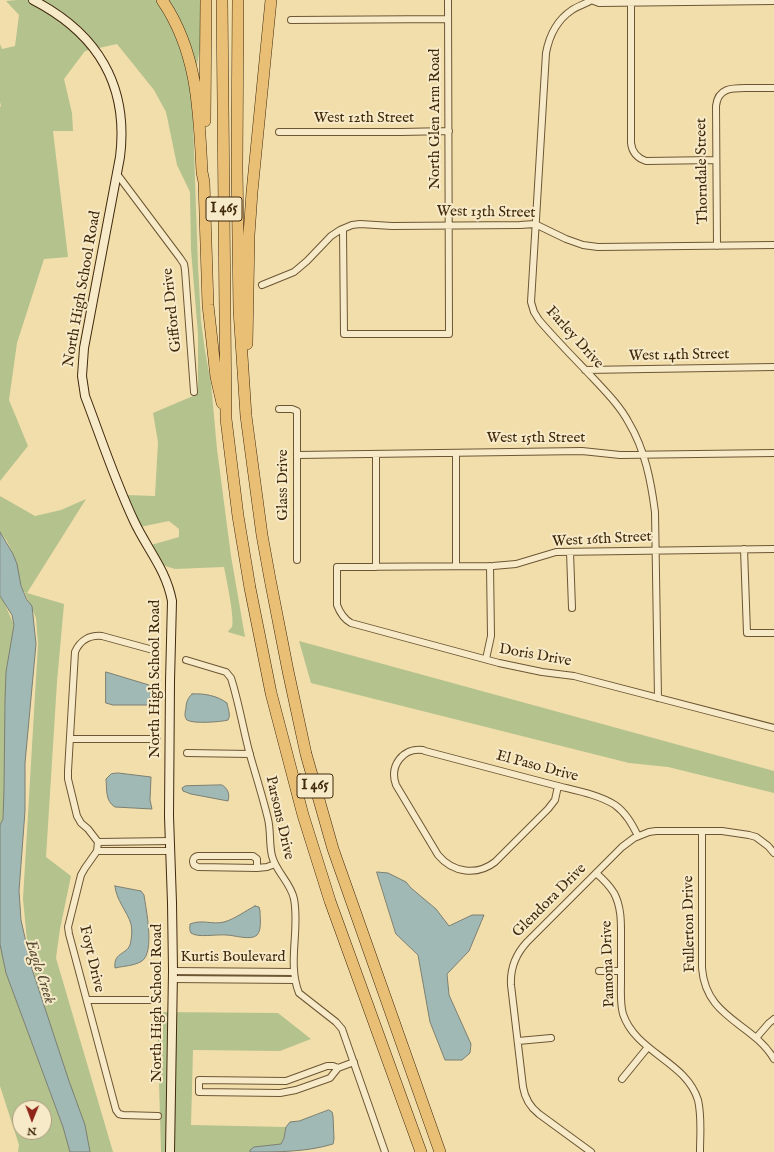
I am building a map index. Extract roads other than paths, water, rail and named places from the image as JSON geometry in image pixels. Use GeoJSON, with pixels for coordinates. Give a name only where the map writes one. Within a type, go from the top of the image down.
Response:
{"type":"FeatureCollection","features":[{"type":"Feature","properties":{"kind":"highway"},"geometry":{"type":"LineString","coordinates":[[162,0],[180,30],[186,44],[191,65],[198,111],[204,182]]}},
{"type":"Feature","properties":{"kind":"highway"},"geometry":{"type":"LineString","coordinates":[[206,0],[204,182],[208,305],[216,377],[226,419]]}},
{"type":"Feature","properties":{"kind":"highway","name":"I 465"},"geometry":{"type":"LineString","coordinates":[[222,0],[226,419],[238,516],[250,588],[267,674],[303,815],[330,901],[421,1152]]}},
{"type":"Feature","properties":{"kind":"highway","name":"I 465"},"geometry":{"type":"LineString","coordinates":[[238,0],[237,274],[242,374],[246,416],[267,564],[306,754],[333,849],[440,1152]]}},
{"type":"Feature","properties":{"kind":"highway"},"geometry":{"type":"LineString","coordinates":[[242,374],[247,340],[248,256],[252,192],[270,0]]}},
{"type":"Feature","properties":{"kind":"street","name":"North High School Road"},"geometry":{"type":"LineString","coordinates":[[33,0],[67,21],[94,48],[108,71],[116,93],[121,116],[122,146],[84,348],[82,376],[85,396],[129,511],[138,531],[162,570],[171,596],[170,851],[172,975],[170,1152]]}},
{"type":"Feature","properties":{"kind":"street","name":"North Glen Arm Road"},"geometry":{"type":"LineString","coordinates":[[343,229],[344,334],[449,334],[448,0]]}},
{"type":"Feature","properties":{"kind":"street"},"geometry":{"type":"LineString","coordinates":[[591,0],[599,3],[774,1]]}},
{"type":"Feature","properties":{"kind":"street","name":"Farley Drive"},"geometry":{"type":"LineString","coordinates":[[591,0],[572,10],[561,20],[555,28],[547,48],[545,58],[531,296],[534,312],[539,320],[609,395],[627,419],[644,454],[654,505],[658,698]]}},
{"type":"Feature","properties":{"kind":"street"},"geometry":{"type":"LineString","coordinates":[[631,3],[631,145],[633,152],[645,160],[716,160]]}},
{"type":"Feature","properties":{"kind":"street"},"geometry":{"type":"LineString","coordinates":[[291,20],[448,19]]}},
{"type":"Feature","properties":{"kind":"street","name":"Thorndale Street"},"geometry":{"type":"LineString","coordinates":[[717,246],[716,106],[718,97],[730,88],[774,88]]}},
{"type":"Feature","properties":{"kind":"street","name":"West 12th Street"},"geometry":{"type":"LineString","coordinates":[[279,132],[449,131]]}},
{"type":"Feature","properties":{"kind":"street","name":"Gifford Drive"},"geometry":{"type":"LineString","coordinates":[[117,174],[184,264],[194,392]]}},
{"type":"Feature","properties":{"kind":"street","name":"West 13th Street"},"geometry":{"type":"LineString","coordinates":[[262,284],[294,272],[307,261],[328,238],[352,225],[360,224],[392,226],[535,224],[566,239],[583,245],[606,248],[774,245]]}},
{"type":"Feature","properties":{"kind":"street","name":"West 14th Street"},"geometry":{"type":"LineString","coordinates":[[585,370],[774,367]]}},
{"type":"Feature","properties":{"kind":"street","name":"Glass Drive"},"geometry":{"type":"LineString","coordinates":[[279,409],[297,410],[297,560]]}},
{"type":"Feature","properties":{"kind":"street","name":"West 15th Street"},"geometry":{"type":"LineString","coordinates":[[297,455],[582,451],[620,455],[774,453]]}},
{"type":"Feature","properties":{"kind":"street"},"geometry":{"type":"LineString","coordinates":[[456,453],[456,566]]}},
{"type":"Feature","properties":{"kind":"street"},"geometry":{"type":"LineString","coordinates":[[376,454],[376,567]]}},
{"type":"Feature","properties":{"kind":"street"},"geometry":{"type":"LineString","coordinates":[[744,549],[747,633],[774,633]]}},
{"type":"Feature","properties":{"kind":"street","name":"West 16th Street"},"geometry":{"type":"LineString","coordinates":[[337,568],[490,566],[516,564],[556,552],[774,549]]}},
{"type":"Feature","properties":{"kind":"street"},"geometry":{"type":"LineString","coordinates":[[570,552],[572,608]]}},
{"type":"Feature","properties":{"kind":"street"},"geometry":{"type":"LineString","coordinates":[[486,659],[490,636],[490,566]]}},
{"type":"Feature","properties":{"kind":"street","name":"Doris Drive"},"geometry":{"type":"LineString","coordinates":[[337,568],[338,605],[342,614],[349,621],[356,624],[499,663],[574,676],[774,728]]}},
{"type":"Feature","properties":{"kind":"street"},"geometry":{"type":"LineString","coordinates":[[153,650],[99,636],[89,637],[76,649],[74,656],[68,775],[77,816],[81,823],[88,829],[98,842],[170,841]]}},
{"type":"Feature","properties":{"kind":"street","name":"Parsons Drive"},"geometry":{"type":"LineString","coordinates":[[186,660],[225,671],[230,676],[268,820],[271,852],[275,864],[291,890],[294,899],[294,972],[299,993],[340,1025],[385,1152]]}},
{"type":"Feature","properties":{"kind":"street"},"geometry":{"type":"LineString","coordinates":[[70,739],[156,739]]}},
{"type":"Feature","properties":{"kind":"street","name":"El Paso Drive"},"geometry":{"type":"LineString","coordinates":[[558,786],[554,800],[548,809],[495,862],[487,867],[477,870],[462,870],[446,863],[438,855],[396,785],[394,775],[397,762],[403,755],[412,750],[423,750],[558,786],[606,800],[623,812],[638,836]]}},
{"type":"Feature","properties":{"kind":"street"},"geometry":{"type":"LineString","coordinates":[[187,753],[250,754]]}},
{"type":"Feature","properties":{"kind":"street","name":"Glendora Drive"},"geometry":{"type":"LineString","coordinates":[[591,1152],[539,1114],[529,1104],[523,1089],[510,983],[514,960],[523,945],[622,847],[638,836],[656,831],[722,831],[754,836],[765,842],[774,853]]}},
{"type":"Feature","properties":{"kind":"street","name":"Fullerton Drive"},"geometry":{"type":"LineString","coordinates":[[702,831],[702,968],[704,983],[709,995],[718,1007],[756,1038],[774,1059]]}},
{"type":"Feature","properties":{"kind":"street","name":"Foyt Drive"},"geometry":{"type":"LineString","coordinates":[[98,842],[97,851],[81,875],[68,927],[69,934],[118,1112],[123,1115],[158,1116]]}},
{"type":"Feature","properties":{"kind":"street"},"geometry":{"type":"LineString","coordinates":[[97,851],[170,851]]}},
{"type":"Feature","properties":{"kind":"street"},"geometry":{"type":"LineString","coordinates":[[257,868],[257,859],[253,856],[198,856],[195,857],[193,862],[194,865],[198,867],[257,868],[275,864]]}},
{"type":"Feature","properties":{"kind":"street","name":"Pamona Drive"},"geometry":{"type":"LineString","coordinates":[[596,872],[611,889],[619,905],[621,920],[621,998],[623,1014],[634,1035],[682,1075],[693,1088],[698,1100],[700,1112],[700,1152]]}},
{"type":"Feature","properties":{"kind":"street"},"geometry":{"type":"LineString","coordinates":[[215,971],[215,979]]}},
{"type":"Feature","properties":{"kind":"street","name":"Kurtis Boulevard"},"geometry":{"type":"LineString","coordinates":[[172,975],[215,971],[294,972]]}},
{"type":"Feature","properties":{"kind":"street"},"geometry":{"type":"LineString","coordinates":[[599,971],[621,971]]}},
{"type":"Feature","properties":{"kind":"street"},"geometry":{"type":"LineString","coordinates":[[256,972],[256,980]]}},
{"type":"Feature","properties":{"kind":"street"},"geometry":{"type":"LineString","coordinates":[[172,975],[215,979],[295,980]]}},
{"type":"Feature","properties":{"kind":"street"},"geometry":{"type":"LineString","coordinates":[[87,1000],[153,1000]]}},
{"type":"Feature","properties":{"kind":"street"},"geometry":{"type":"LineString","coordinates":[[756,1038],[774,1019]]}},
{"type":"Feature","properties":{"kind":"street"},"geometry":{"type":"LineString","coordinates":[[518,1042],[551,1038]]}},
{"type":"Feature","properties":{"kind":"street"},"geometry":{"type":"LineString","coordinates":[[622,1080],[648,1047]]}},
{"type":"Feature","properties":{"kind":"street"},"geometry":{"type":"LineString","coordinates":[[338,1068],[327,1066],[286,1081],[199,1080],[199,1092],[288,1092],[330,1078],[338,1068],[354,1062]]}},
{"type":"Feature","properties":{"kind":"street"},"geometry":{"type":"LineString","coordinates":[[286,1081],[288,1092]]}},
{"type":"Feature","properties":{"kind":"water","name":"Eagle Creek"},"geometry":{"type":"Polygon","coordinates":[[[0,532],[13,554],[17,564],[21,586],[27,600],[32,606],[36,644],[25,763],[25,811],[19,891],[21,920],[32,969],[85,1125],[90,1152],[70,1152],[63,1127],[6,973],[0,944],[0,825],[3,819],[6,672],[14,625],[12,615],[0,596],[0,532]]]}},
{"type":"Feature","properties":{"kind":"water"},"geometry":{"type":"Polygon","coordinates":[[[106,672],[149,685],[152,705],[113,705],[106,703],[106,672]]]}},
{"type":"Feature","properties":{"kind":"water"},"geometry":{"type":"Polygon","coordinates":[[[192,694],[201,694],[219,698],[227,703],[229,714],[228,720],[201,722],[187,720],[185,717],[186,704],[192,694]]]}},
{"type":"Feature","properties":{"kind":"water"},"geometry":{"type":"Polygon","coordinates":[[[118,773],[151,777],[150,800],[152,809],[115,807],[110,802],[107,794],[106,779],[111,774],[118,773]]]}},
{"type":"Feature","properties":{"kind":"water"},"geometry":{"type":"Polygon","coordinates":[[[222,785],[228,792],[228,801],[191,794],[183,791],[182,788],[185,786],[222,785]]]}},
{"type":"Feature","properties":{"kind":"water"},"geometry":{"type":"Polygon","coordinates":[[[377,872],[388,873],[406,882],[436,909],[449,926],[472,915],[484,915],[469,951],[447,974],[449,995],[471,1044],[470,1053],[462,1060],[445,1060],[430,1022],[418,955],[396,934],[377,872]]]}},
{"type":"Feature","properties":{"kind":"water"},"geometry":{"type":"Polygon","coordinates":[[[115,886],[141,891],[144,895],[148,920],[149,940],[146,956],[142,961],[132,965],[115,968],[117,958],[128,949],[130,945],[132,932],[131,924],[119,901],[115,886]]]}},
{"type":"Feature","properties":{"kind":"water"},"geometry":{"type":"Polygon","coordinates":[[[255,906],[259,907],[260,911],[260,930],[254,937],[247,938],[226,935],[203,936],[190,932],[190,924],[199,922],[215,923],[228,921],[255,906]]]}},
{"type":"Feature","properties":{"kind":"water"},"geometry":{"type":"Polygon","coordinates":[[[329,1110],[332,1112],[333,1116],[333,1144],[303,1150],[282,1152],[250,1152],[250,1150],[254,1147],[281,1144],[286,1127],[290,1122],[299,1121],[329,1110]]]}}]}
